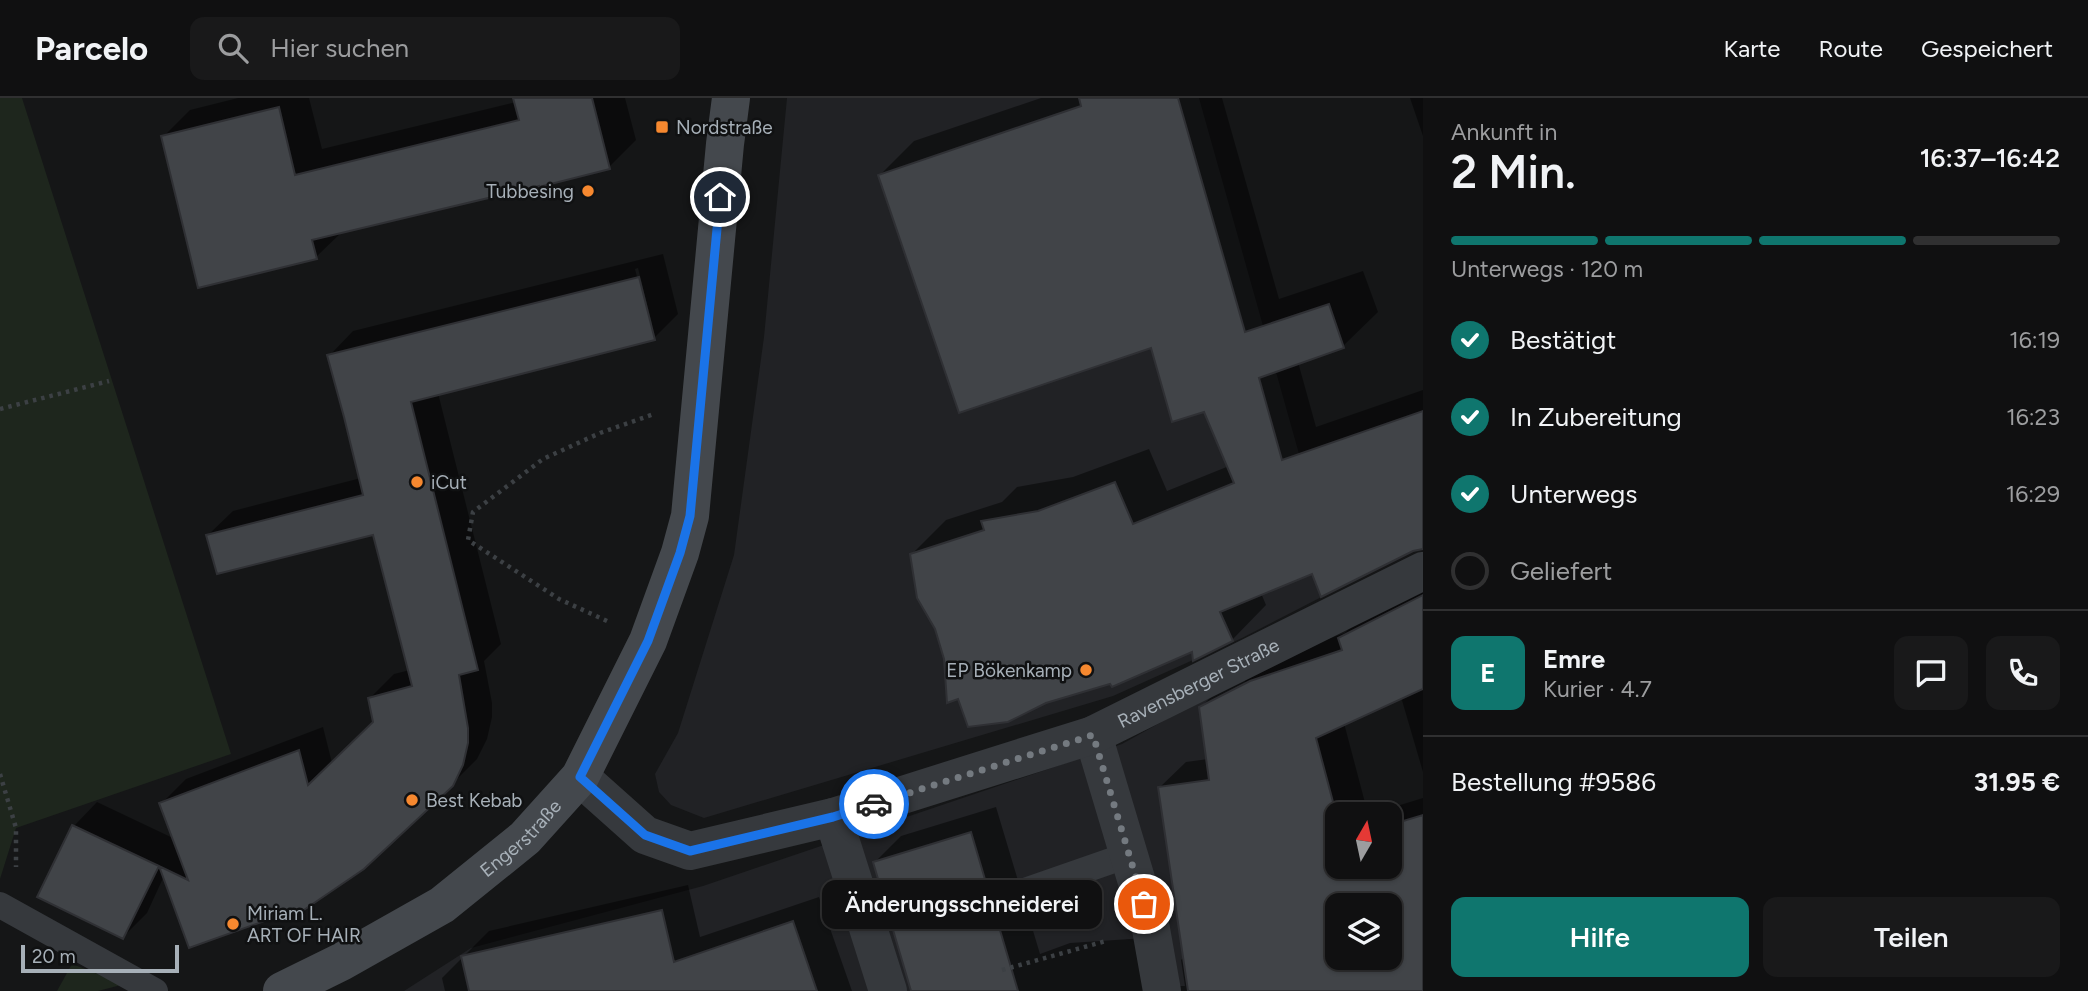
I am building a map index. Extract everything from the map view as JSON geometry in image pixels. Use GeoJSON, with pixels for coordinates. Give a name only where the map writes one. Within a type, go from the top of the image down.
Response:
{"type":"FeatureCollection","features":[{"type":"Feature","properties":{"kind":"main road","name":"Engerstraße"},"geometry":{"type":"LineString","coordinates":[[282,991],[341,962],[442,905],[525,838],[580,777],[648,641],[680,553],[690,516],[731,98]]}},
{"type":"Feature","properties":{"kind":"street","name":"Ravensberger Straße"},"geometry":{"type":"LineString","coordinates":[[580,777],[645,835],[690,851],[833,817],[1093,735],[1423,571]]}},
{"type":"Feature","properties":{"kind":"street"},"geometry":{"type":"LineString","coordinates":[[1093,735],[1151,929],[1162,991]]}},
{"type":"Feature","properties":{"kind":"street"},"geometry":{"type":"LineString","coordinates":[[833,817],[888,991]]}},
{"type":"Feature","properties":{"kind":"lane"},"geometry":{"type":"LineString","coordinates":[[1019,893],[1128,855]]}},
{"type":"Feature","properties":{"kind":"lane"},"geometry":{"type":"LineString","coordinates":[[8,909],[155,991]]}},
{"type":"Feature","properties":{"kind":"path"},"geometry":{"type":"LineString","coordinates":[[0,409],[109,382]]}},
{"type":"Feature","properties":{"kind":"path"},"geometry":{"type":"LineString","coordinates":[[597,617],[559,599],[468,540],[473,512],[543,459],[600,433],[656,413],[700,411]]}},
{"type":"Feature","properties":{"kind":"path"},"geometry":{"type":"LineString","coordinates":[[0,774],[16,828],[8,909]]}},
{"type":"Feature","properties":{"kind":"path"},"geometry":{"type":"LineString","coordinates":[[1002,970],[1151,929]]}},
{"type":"Feature","properties":{"kind":"shaded area"},"geometry":{"type":"Polygon","coordinates":[[[0,98],[22,98],[231,754],[16,828],[0,879],[0,98]]]}},
{"type":"Feature","properties":{"kind":"shaded area"},"geometry":{"type":"Polygon","coordinates":[[[787,98],[1199,98],[1337,589],[1242,638],[1113,696],[704,818],[671,805],[659,792],[655,774],[678,733],[734,555],[764,337],[787,98]]]}},
{"type":"Feature","properties":{"kind":"shaded area"},"geometry":{"type":"Polygon","coordinates":[[[1244,676],[1295,909],[1319,991],[404,991],[471,948],[703,886],[1122,744],[1244,676]]]}},
{"type":"Feature","properties":{"kind":"shaded area"},"geometry":{"type":"Polygon","coordinates":[[[72,964],[125,984],[98,991],[57,991],[72,964]]]}},
{"type":"Feature","properties":{"kind":"building"},"geometry":{"type":"Polygon","coordinates":[[[513,98],[592,98],[610,169],[312,240],[317,259],[198,288],[161,136],[279,107],[295,175],[519,120],[513,98]]]}},
{"type":"Feature","properties":{"kind":"building"},"geometry":{"type":"Polygon","coordinates":[[[1079,98],[1178,98],[1245,332],[1329,304],[1344,348],[1259,378],[1282,460],[1423,411],[1423,549],[1413,551],[1321,597],[1312,574],[1220,612],[1233,641],[1193,661],[1192,652],[1112,687],[1110,684],[1046,703],[1008,722],[968,727],[958,699],[947,703],[944,659],[935,629],[917,598],[910,554],[984,530],[981,521],[1038,511],[1115,482],[1133,524],[1234,483],[1204,412],[1172,422],[1151,348],[959,413],[878,175],[1081,106],[1079,98]]]}},
{"type":"Feature","properties":{"kind":"building"},"geometry":{"type":"Polygon","coordinates":[[[639,277],[655,340],[411,402],[478,670],[459,675],[468,743],[463,765],[453,786],[364,869],[298,914],[295,910],[189,948],[159,866],[188,880],[159,803],[299,750],[308,785],[373,722],[368,698],[412,686],[373,535],[217,574],[206,535],[363,495],[327,355],[639,277]]]}},
{"type":"Feature","properties":{"kind":"building"},"geometry":{"type":"Polygon","coordinates":[[[1423,595],[1423,689],[1316,738],[1333,802],[1325,802],[1325,879],[1402,879],[1402,821],[1423,815],[1423,991],[1188,991],[1158,787],[1209,780],[1199,707],[1250,681],[1342,650],[1338,638],[1423,595]]]}},
{"type":"Feature","properties":{"kind":"building"},"geometry":{"type":"Polygon","coordinates":[[[72,825],[159,866],[123,939],[37,897],[72,825]]]}},
{"type":"Feature","properties":{"kind":"building"},"geometry":{"type":"Polygon","coordinates":[[[971,832],[1018,991],[911,991],[873,862],[971,832]]]}},
{"type":"Feature","properties":{"kind":"building"},"geometry":{"type":"Polygon","coordinates":[[[662,910],[674,962],[793,921],[817,991],[469,991],[461,956],[662,910]]]}},
{"type":"Feature","properties":{"kind":"way so far"},"geometry":{"type":"LineString","coordinates":[[874,804],[1093,735],[1144,904]]}},
{"type":"Feature","properties":{"kind":"place","name":"Nordstraße"},"geometry":{"type":"Point","coordinates":[662,127]}},
{"type":"Feature","properties":{"kind":"place","name":"Tubbesing"},"geometry":{"type":"Point","coordinates":[588,191]}},
{"type":"Feature","properties":{"kind":"place","name":"iCut"},"geometry":{"type":"Point","coordinates":[417,482]}},
{"type":"Feature","properties":{"kind":"place","name":"EP Bökenkamp"},"geometry":{"type":"Point","coordinates":[1086,670]}},
{"type":"Feature","properties":{"kind":"place","name":"Best Kebab"},"geometry":{"type":"Point","coordinates":[412,800]}},
{"type":"Feature","properties":{"kind":"place","name":"Änderungsschneiderei"},"geometry":{"type":"Point","coordinates":[1144,904]}},
{"type":"Feature","properties":{"kind":"place","name":"Miriam L. ART OF HAIR"},"geometry":{"type":"Point","coordinates":[233,924]}},
{"type":"Feature","properties":{"kind":"route"},"geometry":{"type":"LineString","coordinates":[[720,197],[690,516],[680,553],[648,641],[580,777],[645,835],[690,851],[833,817],[874,804]]}}]}
